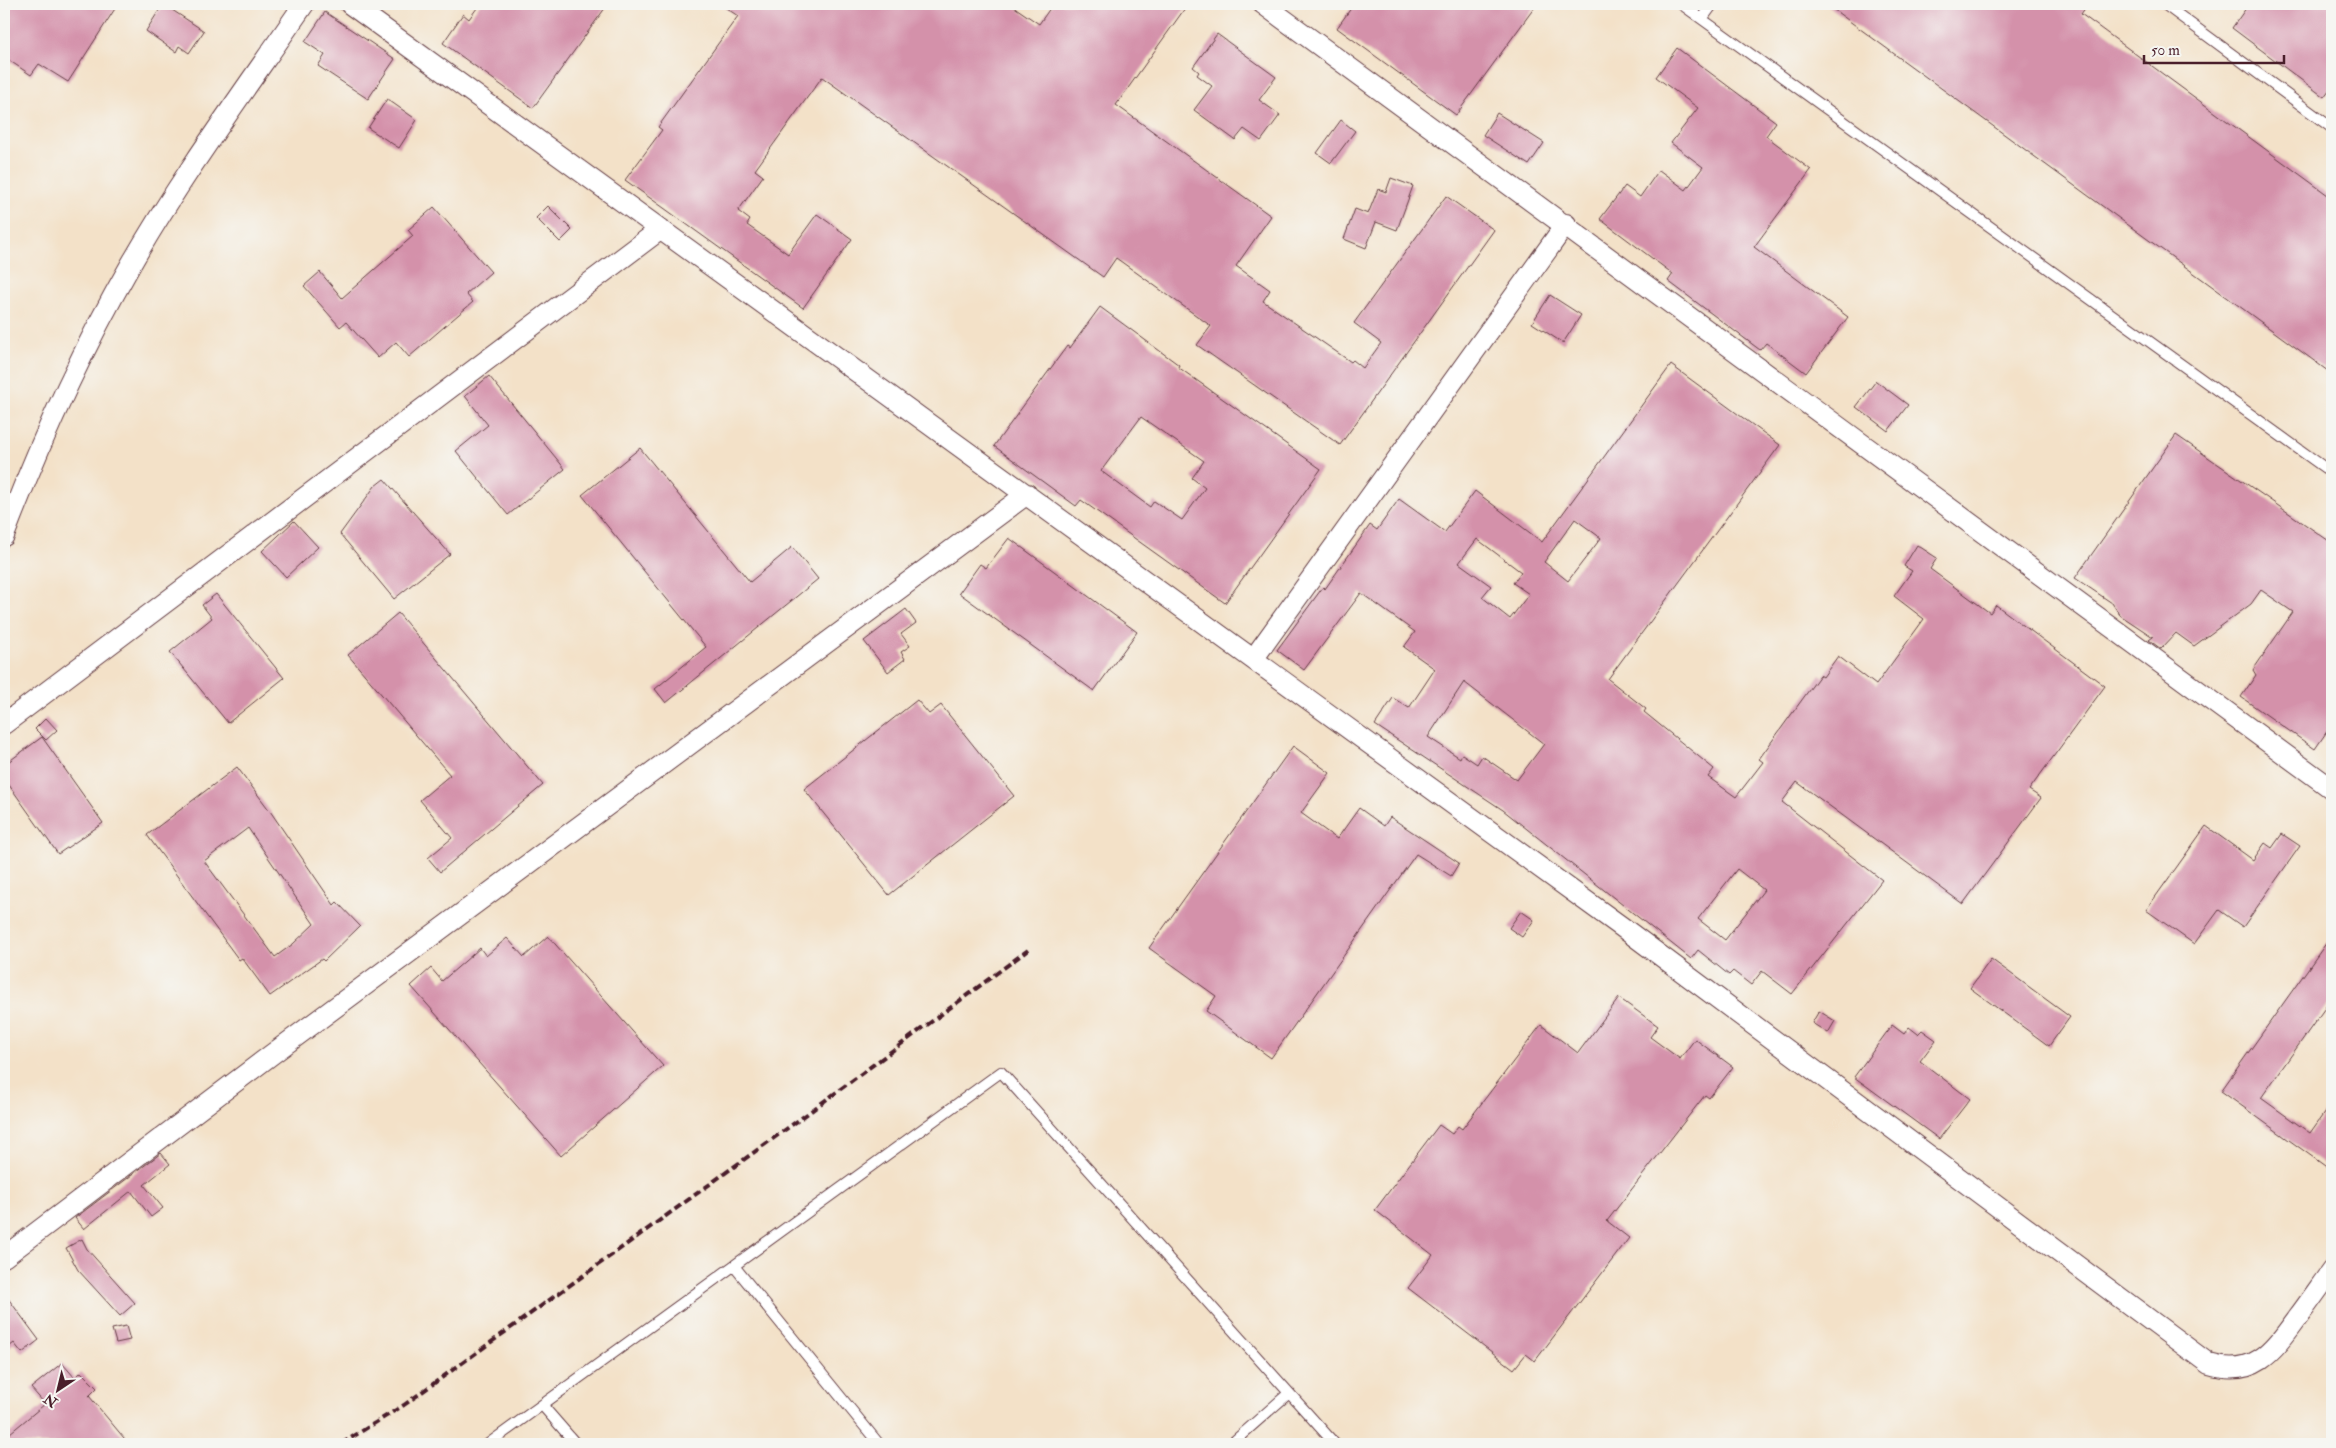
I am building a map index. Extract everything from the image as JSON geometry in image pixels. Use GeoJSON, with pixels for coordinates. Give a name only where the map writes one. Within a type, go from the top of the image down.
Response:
{"type":"FeatureCollection","features":[{"type":"Feature","properties":{"kind":"street"},"geometry":{"type":"LineString","coordinates":[[4,536],[74,373],[130,265],[187,175],[304,4]]}},
{"type":"Feature","properties":{"kind":"street"},"geometry":{"type":"LineString","coordinates":[[350,4],[1254,658],[1630,933],[2209,1364],[2225,1369],[2242,1366],[2260,1360],[2275,1349],[2332,1270]]}},
{"type":"Feature","properties":{"kind":"street"},"geometry":{"type":"LineString","coordinates":[[1262,4],[1566,224],[2332,789]]}},
{"type":"Feature","properties":{"kind":"street"},"geometry":{"type":"LineString","coordinates":[[1254,658],[1566,224]]}},
{"type":"Feature","properties":{"kind":"street"},"geometry":{"type":"LineString","coordinates":[[4,724],[661,229]]}},
{"type":"Feature","properties":{"kind":"street"},"geometry":{"type":"LineString","coordinates":[[4,1258],[279,1049],[1027,494]]}},
{"type":"Feature","properties":{"kind":"lane"},"geometry":{"type":"LineString","coordinates":[[1681,4],[2332,473]]}},
{"type":"Feature","properties":{"kind":"lane"},"geometry":{"type":"LineString","coordinates":[[1702,19],[1713,4]]}},
{"type":"Feature","properties":{"kind":"lane"},"geometry":{"type":"LineString","coordinates":[[2164,4],[2332,128]]}},
{"type":"Feature","properties":{"kind":"lane"},"geometry":{"type":"LineString","coordinates":[[488,1444],[1001,1072],[1335,1444]]}},
{"type":"Feature","properties":{"kind":"lane"},"geometry":{"type":"LineString","coordinates":[[734,1266],[879,1444]]}},
{"type":"Feature","properties":{"kind":"lane"},"geometry":{"type":"LineString","coordinates":[[1231,1444],[1289,1393]]}},
{"type":"Feature","properties":{"kind":"lane"},"geometry":{"type":"LineString","coordinates":[[542,1405],[576,1444]]}},
{"type":"Feature","properties":{"kind":"building"},"geometry":{"type":"Polygon","coordinates":[[[4,4],[118,4],[68,82],[39,64],[31,75],[4,57],[4,4]]]}},
{"type":"Feature","properties":{"kind":"building"},"geometry":{"type":"Polygon","coordinates":[[[163,4],[204,31],[189,53],[179,46],[176,52],[146,31],[163,4]]]}},
{"type":"Feature","properties":{"kind":"building"},"geometry":{"type":"Polygon","coordinates":[[[480,4],[608,4],[533,108],[443,43],[463,14],[469,19],[480,4]]]}},
{"type":"Feature","properties":{"kind":"building"},"geometry":{"type":"Polygon","coordinates":[[[720,4],[1010,4],[1039,24],[1053,4],[1188,4],[1116,105],[1271,216],[1236,266],[1270,290],[1263,301],[1351,362],[1353,360],[1363,368],[1381,343],[1354,323],[1446,196],[1494,230],[1340,445],[1197,345],[1211,326],[1116,258],[1103,277],[822,77],[755,170],[763,176],[738,211],[750,220],[747,225],[788,254],[817,214],[852,239],[803,308],[625,180],[662,130],[658,127],[738,16],[720,4]]]}},
{"type":"Feature","properties":{"kind":"building"},"geometry":{"type":"Polygon","coordinates":[[[1354,4],[1537,4],[1456,115],[1337,28],[1354,4]]]}},
{"type":"Feature","properties":{"kind":"building"},"geometry":{"type":"Polygon","coordinates":[[[1826,4],[2088,4],[2081,14],[2332,198],[2332,374],[1826,4]]]}},
{"type":"Feature","properties":{"kind":"building"},"geometry":{"type":"Polygon","coordinates":[[[2249,4],[2332,4],[2332,86],[2324,97],[2232,28],[2249,4]]]}},
{"type":"Feature","properties":{"kind":"building"},"geometry":{"type":"Polygon","coordinates":[[[325,12],[395,59],[368,99],[318,66],[325,55],[305,42],[325,12]]]}},
{"type":"Feature","properties":{"kind":"building"},"geometry":{"type":"Polygon","coordinates":[[[1217,34],[1276,77],[1259,100],[1280,115],[1261,141],[1244,129],[1235,140],[1194,110],[1212,86],[1197,75],[1199,72],[1193,67],[1217,34]]]}},
{"type":"Feature","properties":{"kind":"building"},"geometry":{"type":"Polygon","coordinates":[[[1677,48],[1776,122],[1766,136],[1811,170],[1754,247],[1848,317],[1806,373],[1766,343],[1760,350],[1668,281],[1673,274],[1600,219],[1625,186],[1640,197],[1659,170],[1686,190],[1703,167],[1671,143],[1698,108],[1656,77],[1677,48]]]}},
{"type":"Feature","properties":{"kind":"building"},"geometry":{"type":"Polygon","coordinates":[[[387,99],[417,120],[399,148],[368,128],[387,99]]]}},
{"type":"Feature","properties":{"kind":"building"},"geometry":{"type":"Polygon","coordinates":[[[1497,113],[1544,143],[1529,165],[1483,135],[1497,113]]]}},
{"type":"Feature","properties":{"kind":"building"},"geometry":{"type":"Polygon","coordinates":[[[1341,120],[1355,131],[1331,163],[1317,153],[1341,120]]]}},
{"type":"Feature","properties":{"kind":"building"},"geometry":{"type":"Polygon","coordinates":[[[1391,178],[1413,186],[1397,230],[1376,222],[1366,248],[1344,239],[1355,209],[1368,214],[1378,189],[1386,192],[1391,178]]]}},
{"type":"Feature","properties":{"kind":"building"},"geometry":{"type":"Polygon","coordinates":[[[548,206],[572,230],[560,242],[536,218],[548,206]]]}},
{"type":"Feature","properties":{"kind":"building"},"geometry":{"type":"Polygon","coordinates":[[[434,207],[491,272],[466,294],[473,302],[409,357],[396,342],[378,358],[346,322],[340,327],[304,286],[320,272],[342,298],[413,236],[408,230],[434,207]]]}},
{"type":"Feature","properties":{"kind":"building"},"geometry":{"type":"Polygon","coordinates":[[[1550,295],[1581,315],[1563,343],[1532,323],[1550,295]]]}},
{"type":"Feature","properties":{"kind":"building"},"geometry":{"type":"Polygon","coordinates":[[[1100,307],[1179,365],[1178,367],[1321,469],[1225,603],[1081,500],[1076,506],[994,446],[1067,346],[1070,348],[1100,307]],[[1141,417],[1101,471],[1150,507],[1154,501],[1182,520],[1205,488],[1192,478],[1204,461],[1141,417]]]}},
{"type":"Feature","properties":{"kind":"building"},"geometry":{"type":"Polygon","coordinates":[[[1671,365],[1780,445],[1608,679],[1646,709],[1644,712],[1714,769],[1708,777],[1736,797],[1763,762],[1759,759],[1820,675],[1823,677],[1838,656],[1876,685],[1924,619],[1894,596],[1912,571],[1904,566],[1917,545],[1937,558],[1930,569],[1990,613],[1996,605],[2105,686],[2029,790],[2041,798],[1963,904],[1797,782],[1782,802],[1882,880],[1792,994],[1762,971],[1751,985],[1733,971],[1729,975],[1698,950],[1691,959],[1503,810],[1375,725],[1393,698],[1409,708],[1435,669],[1404,647],[1415,632],[1361,593],[1304,670],[1277,650],[1323,587],[1325,589],[1370,525],[1377,530],[1399,499],[1445,532],[1475,491],[1542,542],[1671,365]],[[1575,519],[1544,562],[1568,581],[1601,538],[1575,519]],[[1477,539],[1459,563],[1491,586],[1482,597],[1510,619],[1529,594],[1513,583],[1521,572],[1477,539]],[[1464,682],[1428,737],[1460,758],[1462,754],[1477,764],[1482,756],[1517,780],[1544,744],[1464,682]],[[1737,869],[1698,919],[1725,940],[1764,890],[1737,869]]]}},
{"type":"Feature","properties":{"kind":"building"},"geometry":{"type":"Polygon","coordinates":[[[489,376],[565,469],[508,515],[456,451],[488,425],[465,396],[489,376]]]}},
{"type":"Feature","properties":{"kind":"building"},"geometry":{"type":"Polygon","coordinates":[[[1876,381],[1908,405],[1888,431],[1856,407],[1876,381]]]}},
{"type":"Feature","properties":{"kind":"building"},"geometry":{"type":"Polygon","coordinates":[[[2176,435],[2332,543],[2332,724],[2315,749],[2241,697],[2256,675],[2253,670],[2293,612],[2261,590],[2251,604],[2194,646],[2176,633],[2161,649],[2149,640],[2153,637],[2120,615],[2112,603],[2075,578],[2176,435]]]}},
{"type":"Feature","properties":{"kind":"building"},"geometry":{"type":"Polygon","coordinates":[[[640,448],[750,582],[792,547],[818,579],[666,703],[655,689],[706,647],[582,495],[640,448]]]}},
{"type":"Feature","properties":{"kind":"building"},"geometry":{"type":"Polygon","coordinates":[[[384,479],[450,554],[394,599],[340,534],[375,486],[384,479]]]}},
{"type":"Feature","properties":{"kind":"building"},"geometry":{"type":"Polygon","coordinates":[[[294,521],[318,547],[286,577],[262,551],[294,521]]]}},
{"type":"Feature","properties":{"kind":"building"},"geometry":{"type":"Polygon","coordinates":[[[1009,538],[1137,632],[1094,691],[959,593],[980,564],[986,568],[1009,538]]]}},
{"type":"Feature","properties":{"kind":"building"},"geometry":{"type":"Polygon","coordinates":[[[216,594],[284,678],[228,723],[170,652],[212,618],[202,605],[216,594]]]}},
{"type":"Feature","properties":{"kind":"building"},"geometry":{"type":"Polygon","coordinates":[[[906,609],[916,623],[901,634],[910,646],[901,652],[905,659],[888,672],[864,641],[906,609]]]}},
{"type":"Feature","properties":{"kind":"building"},"geometry":{"type":"Polygon","coordinates":[[[398,613],[543,785],[440,872],[428,858],[452,838],[420,800],[450,775],[348,655],[398,613]]]}},
{"type":"Feature","properties":{"kind":"building"},"geometry":{"type":"Polygon","coordinates":[[[917,700],[929,714],[941,705],[1014,796],[889,895],[804,789],[917,700]]]}},
{"type":"Feature","properties":{"kind":"building"},"geometry":{"type":"Polygon","coordinates":[[[46,718],[57,730],[46,740],[35,729],[46,718]]]}},
{"type":"Feature","properties":{"kind":"building"},"geometry":{"type":"Polygon","coordinates":[[[42,737],[103,823],[58,854],[4,778],[4,765],[42,737]]]}},
{"type":"Feature","properties":{"kind":"building"},"geometry":{"type":"Polygon","coordinates":[[[1293,746],[1330,773],[1301,813],[1337,839],[1359,808],[1384,826],[1390,817],[1459,863],[1451,876],[1416,854],[1271,1058],[1206,1011],[1216,996],[1149,948],[1293,746]]]}},
{"type":"Feature","properties":{"kind":"building"},"geometry":{"type":"Polygon","coordinates":[[[237,767],[270,811],[334,905],[337,902],[360,926],[324,961],[322,959],[270,996],[242,958],[239,960],[147,835],[237,767]],[[248,828],[204,861],[275,957],[293,944],[314,924],[248,828]]]}},
{"type":"Feature","properties":{"kind":"building"},"geometry":{"type":"Polygon","coordinates":[[[2206,826],[2253,860],[2265,843],[2272,848],[2282,834],[2300,846],[2243,927],[2219,910],[2194,944],[2146,910],[2206,826]]]}},
{"type":"Feature","properties":{"kind":"building"},"geometry":{"type":"Polygon","coordinates":[[[1521,911],[1534,920],[1522,937],[1509,928],[1521,911]]]}},
{"type":"Feature","properties":{"kind":"building"},"geometry":{"type":"Polygon","coordinates":[[[2332,935],[2332,998],[2261,1098],[2310,1133],[2332,1102],[2332,1171],[2221,1091],[2332,935]]]}},
{"type":"Feature","properties":{"kind":"building"},"geometry":{"type":"Polygon","coordinates":[[[548,936],[663,1066],[561,1156],[411,986],[431,968],[442,981],[480,948],[486,956],[507,938],[524,957],[548,936]]]}},
{"type":"Feature","properties":{"kind":"building"},"geometry":{"type":"Polygon","coordinates":[[[1991,959],[2070,1017],[2049,1046],[1970,988],[1991,959]]]}},
{"type":"Feature","properties":{"kind":"building"},"geometry":{"type":"Polygon","coordinates":[[[1619,998],[1658,1026],[1650,1037],[1680,1059],[1695,1039],[1733,1067],[1709,1098],[1705,1095],[1607,1221],[1629,1238],[1535,1361],[1526,1354],[1514,1369],[1408,1288],[1433,1255],[1375,1210],[1439,1125],[1452,1134],[1458,1126],[1462,1129],[1541,1025],[1578,1053],[1619,998]]]}},
{"type":"Feature","properties":{"kind":"building"},"geometry":{"type":"Polygon","coordinates":[[[1819,1011],[1835,1021],[1828,1033],[1812,1023],[1819,1011]]]}},
{"type":"Feature","properties":{"kind":"building"},"geometry":{"type":"Polygon","coordinates":[[[1892,1025],[1904,1034],[1909,1027],[1918,1034],[1922,1030],[1936,1040],[1920,1061],[1970,1099],[1939,1139],[1854,1077],[1892,1025]]]}},
{"type":"Feature","properties":{"kind":"building"},"geometry":{"type":"Polygon","coordinates":[[[161,1153],[170,1164],[144,1185],[163,1208],[151,1217],[131,1191],[84,1229],[75,1218],[161,1153]]]}},
{"type":"Feature","properties":{"kind":"building"},"geometry":{"type":"Polygon","coordinates":[[[82,1239],[87,1249],[135,1303],[120,1316],[78,1270],[66,1248],[82,1239]]]}},
{"type":"Feature","properties":{"kind":"building"},"geometry":{"type":"Polygon","coordinates":[[[4,1293],[39,1340],[22,1353],[14,1343],[4,1351],[4,1293]]]}},
{"type":"Feature","properties":{"kind":"building"},"geometry":{"type":"Polygon","coordinates":[[[126,1326],[130,1340],[116,1343],[112,1329],[126,1326]]]}},
{"type":"Feature","properties":{"kind":"building"},"geometry":{"type":"Polygon","coordinates":[[[62,1363],[75,1378],[81,1372],[97,1388],[89,1396],[129,1444],[4,1444],[4,1438],[45,1404],[31,1388],[62,1363]]]}},
{"type":"Feature","properties":{"kind":"railway"},"geometry":{"type":"LineString","coordinates":[[341,1444],[404,1405],[807,1114],[1028,950]]}}]}
